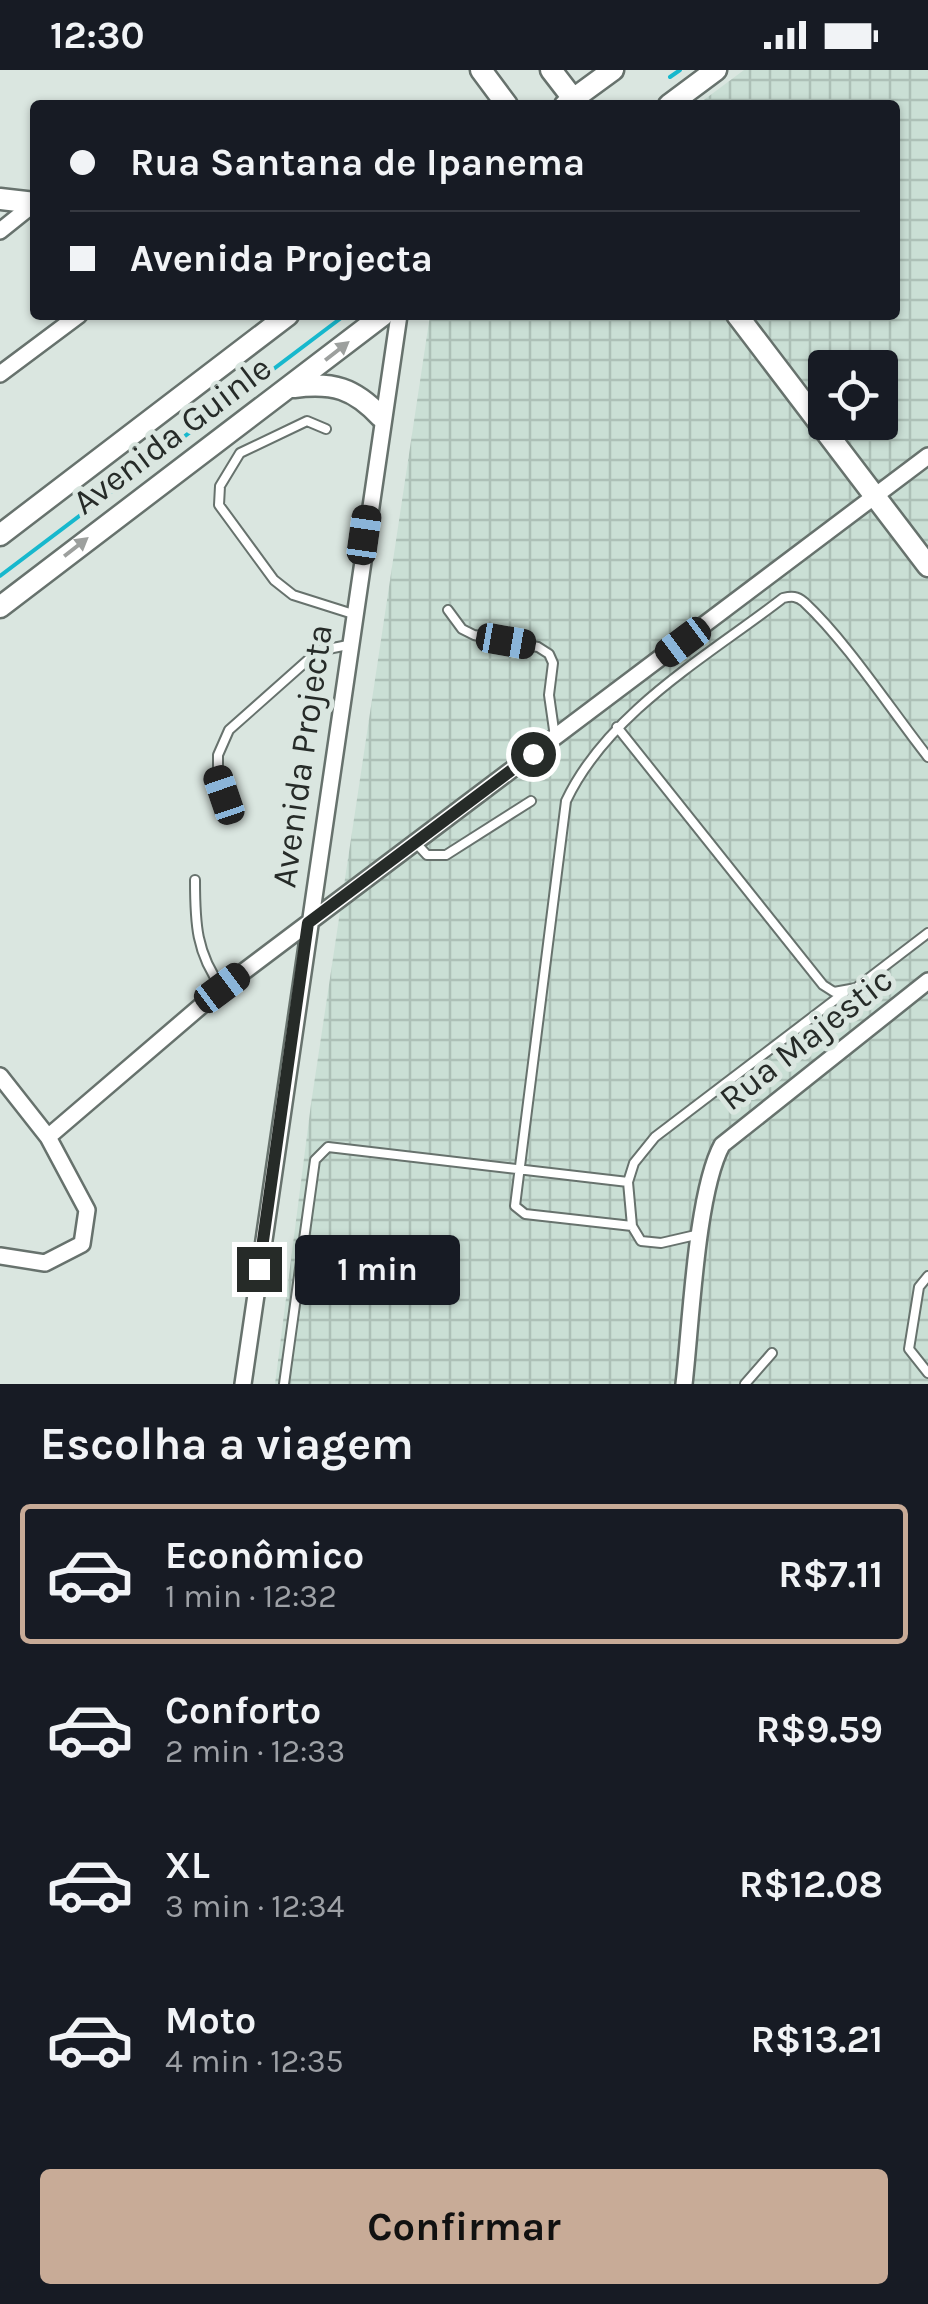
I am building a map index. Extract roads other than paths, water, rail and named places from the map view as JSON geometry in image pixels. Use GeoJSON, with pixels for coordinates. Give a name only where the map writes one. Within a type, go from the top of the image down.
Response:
{"type":"FeatureCollection","features":[{"type":"Feature","properties":{"kind":"street"},"geometry":{"type":"LineString","coordinates":[[481,70],[503,100]]}},
{"type":"Feature","properties":{"kind":"street"},"geometry":{"type":"LineString","coordinates":[[551,70],[570,100]]}},
{"type":"Feature","properties":{"kind":"street"},"geometry":{"type":"LineString","coordinates":[[576,100],[613,70]]}},
{"type":"Feature","properties":{"kind":"street"},"geometry":{"type":"LineString","coordinates":[[676,100],[716,70]]}},
{"type":"Feature","properties":{"kind":"street"},"geometry":{"type":"LineString","coordinates":[[0,199],[30,202]]}},
{"type":"Feature","properties":{"kind":"street"},"geometry":{"type":"LineString","coordinates":[[0,231],[30,207]]}},
{"type":"Feature","properties":{"kind":"street"},"geometry":{"type":"LineString","coordinates":[[0,374],[72,320]]}},
{"type":"Feature","properties":{"kind":"street","name":"Avenida Guinle"},"geometry":{"type":"LineString","coordinates":[[0,536],[279,320]]}},
{"type":"Feature","properties":{"kind":"street","name":"Avenida Guinle"},"geometry":{"type":"LineString","coordinates":[[0,607],[377,320]]}},
{"type":"Feature","properties":{"kind":"street","name":"Avenida Projecta"},"geometry":{"type":"LineString","coordinates":[[243,1384],[397,320]]}},
{"type":"Feature","properties":{"kind":"street"},"geometry":{"type":"LineString","coordinates":[[741,320],[928,566]]}},
{"type":"Feature","properties":{"kind":"street"},"geometry":{"type":"LineString","coordinates":[[292,387],[335,385],[366,400],[381,418]]}},
{"type":"Feature","properties":{"kind":"street"},"geometry":{"type":"LineString","coordinates":[[48,1137],[222,988],[928,456]]}},
{"type":"Feature","properties":{"kind":"street","name":"Rua Majestic"},"geometry":{"type":"LineString","coordinates":[[701,1234],[711,1172],[722,1146],[928,982]]}},
{"type":"Feature","properties":{"kind":"street"},"geometry":{"type":"LineString","coordinates":[[0,1076],[48,1137],[87,1210],[82,1244],[46,1263],[0,1256]]}},
{"type":"Feature","properties":{"kind":"street"},"geometry":{"type":"LineString","coordinates":[[684,1384],[701,1234]]}},
{"type":"Feature","properties":{"kind":"lane"},"geometry":{"type":"LineString","coordinates":[[326,429],[307,421],[240,453],[220,486],[219,505],[274,580],[294,595],[353,614]]}},
{"type":"Feature","properties":{"kind":"lane"},"geometry":{"type":"LineString","coordinates":[[632,1226],[518,1210],[516,1170],[566,801],[617,727],[783,598],[792,596],[819,620],[928,757]]}},
{"type":"Feature","properties":{"kind":"lane"},"geometry":{"type":"LineString","coordinates":[[448,610],[462,629],[474,636],[538,647],[549,654],[554,663],[549,695],[555,738]]}},
{"type":"Feature","properties":{"kind":"lane"},"geometry":{"type":"LineString","coordinates":[[230,814],[218,776],[218,755],[229,730],[318,651],[348,645]]}},
{"type":"Feature","properties":{"kind":"lane"},"geometry":{"type":"LineString","coordinates":[[617,727],[823,985],[845,993]]}},
{"type":"Feature","properties":{"kind":"lane"},"geometry":{"type":"LineString","coordinates":[[415,842],[427,855],[446,856],[531,801]]}},
{"type":"Feature","properties":{"kind":"lane"},"geometry":{"type":"LineString","coordinates":[[195,880],[195,934],[206,966],[222,988]]}},
{"type":"Feature","properties":{"kind":"lane"},"geometry":{"type":"LineString","coordinates":[[701,1234],[648,1243],[636,1236],[628,1182],[634,1164],[655,1137],[928,932]]}},
{"type":"Feature","properties":{"kind":"lane"},"geometry":{"type":"LineString","coordinates":[[284,1384],[318,1152],[341,1145],[628,1182]]}},
{"type":"Feature","properties":{"kind":"lane"},"geometry":{"type":"LineString","coordinates":[[928,1276],[919,1287],[909,1349],[928,1373]]}},
{"type":"Feature","properties":{"kind":"lane"},"geometry":{"type":"LineString","coordinates":[[745,1384],[772,1353]]}},
{"type":"Feature","properties":{"kind":"waterway"},"geometry":{"type":"LineString","coordinates":[[670,77],[680,70]]}},
{"type":"Feature","properties":{"kind":"waterway"},"geometry":{"type":"LineString","coordinates":[[0,576],[338,320]]}}]}
